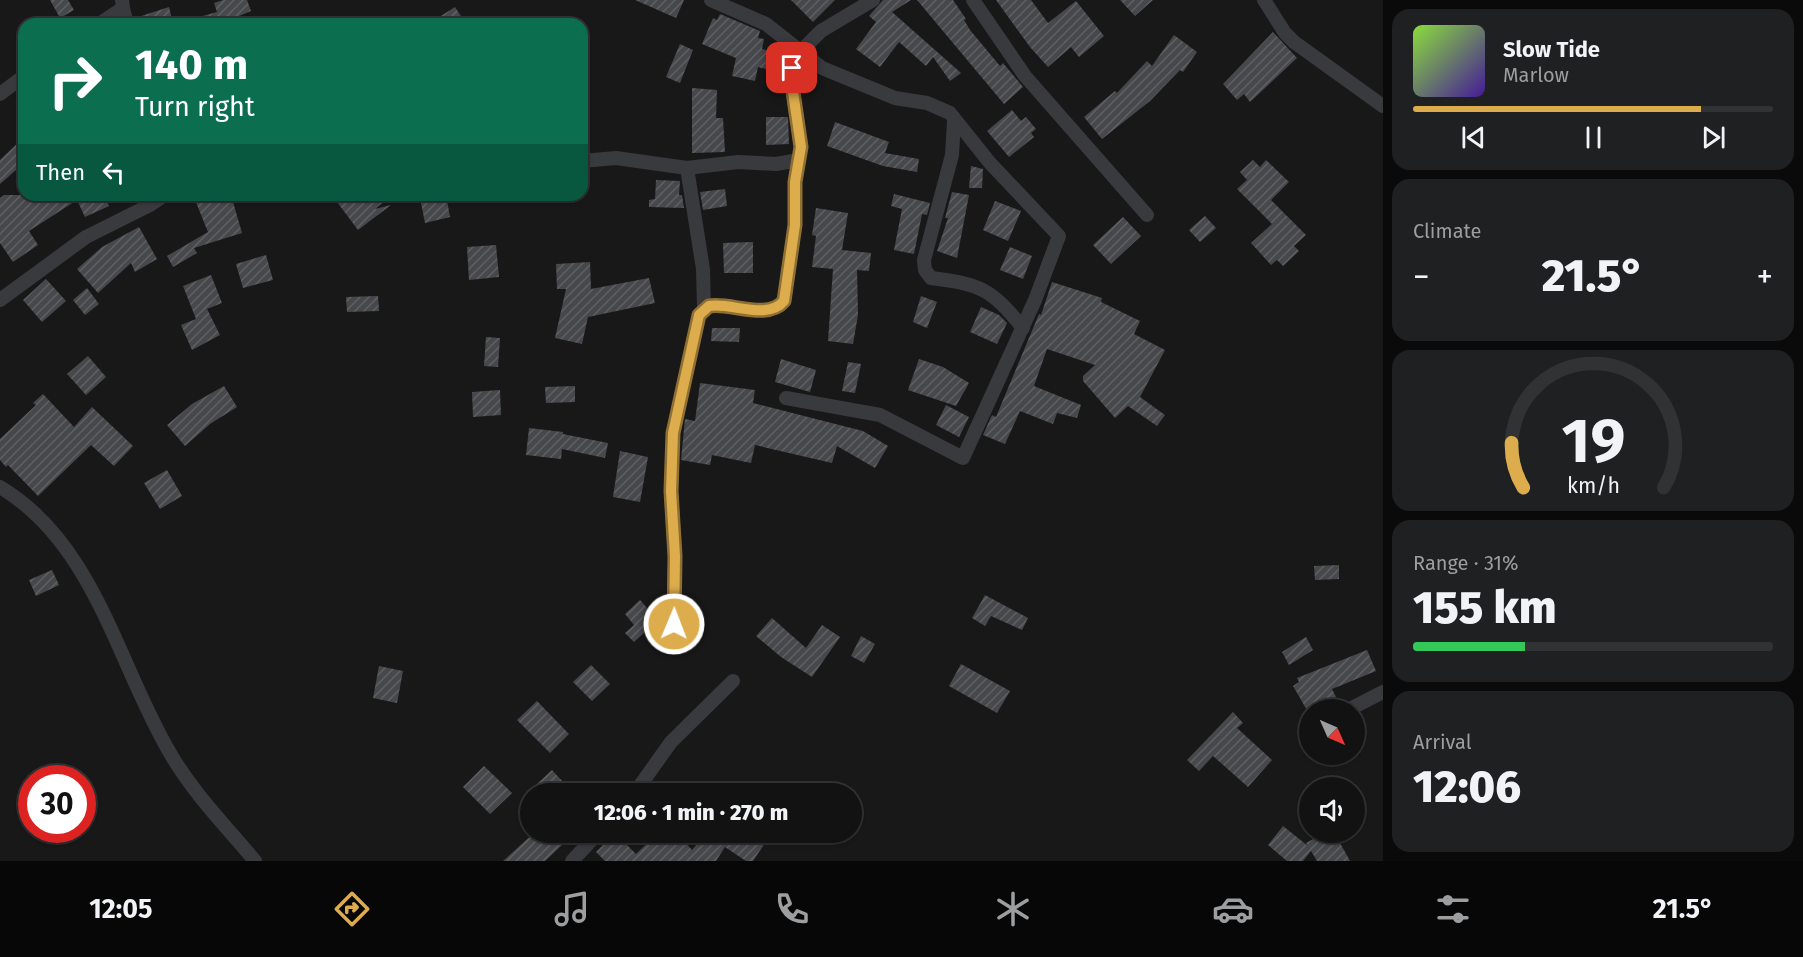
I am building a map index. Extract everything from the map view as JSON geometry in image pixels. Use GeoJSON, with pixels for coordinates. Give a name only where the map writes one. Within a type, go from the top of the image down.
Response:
{"type":"FeatureCollection","features":[{"type":"Feature","properties":{"kind":"street"},"geometry":{"type":"LineString","coordinates":[[711,0],[766,24],[822,68],[895,98],[942,107],[950,113],[954,121],[1059,236],[1023,328],[963,458],[880,415],[786,398]]}},
{"type":"Feature","properties":{"kind":"street"},"geometry":{"type":"LineString","coordinates":[[674,624],[675,556],[671,491],[673,433],[689,351],[699,315],[704,309],[714,305],[754,310],[778,306],[784,301],[795,225],[795,182],[801,147],[792,85],[792,68],[800,52],[821,31],[873,0]]}},
{"type":"Feature","properties":{"kind":"street"},"geometry":{"type":"LineString","coordinates":[[973,0],[1025,76],[1147,215]]}},
{"type":"Feature","properties":{"kind":"street"},"geometry":{"type":"LineString","coordinates":[[1264,0],[1294,42],[1383,106]]}},
{"type":"Feature","properties":{"kind":"street"},"geometry":{"type":"LineString","coordinates":[[106,18],[122,4]]}},
{"type":"Feature","properties":{"kind":"street"},"geometry":{"type":"LineString","coordinates":[[0,94],[18,80]]}},
{"type":"Feature","properties":{"kind":"street"},"geometry":{"type":"LineString","coordinates":[[954,121],[952,155],[924,260],[925,270],[931,278],[964,282],[987,291],[1000,300],[1023,328]]}},
{"type":"Feature","properties":{"kind":"street"},"geometry":{"type":"LineString","coordinates":[[588,160],[616,158],[687,168],[738,162],[776,164],[799,160]]}},
{"type":"Feature","properties":{"kind":"street"},"geometry":{"type":"LineString","coordinates":[[687,168],[703,269],[704,309]]}},
{"type":"Feature","properties":{"kind":"street"},"geometry":{"type":"LineString","coordinates":[[0,300],[86,237],[156,201]]}},
{"type":"Feature","properties":{"kind":"street"},"geometry":{"type":"LineString","coordinates":[[0,487],[43,521],[74,558],[168,751],[188,781],[255,861]]}},
{"type":"Feature","properties":{"kind":"street"},"geometry":{"type":"LineString","coordinates":[[642,783],[671,742],[733,681]]}},
{"type":"Feature","properties":{"kind":"street"},"geometry":{"type":"LineString","coordinates":[[1365,701],[1383,692]]}},
{"type":"Feature","properties":{"kind":"street"},"geometry":{"type":"LineString","coordinates":[[572,861],[589,843]]}},
{"type":"Feature","properties":{"kind":"building"},"geometry":{"type":"Polygon","coordinates":[[[50,0],[68,0],[74,10],[60,18],[50,0]]]}},
{"type":"Feature","properties":{"kind":"building"},"geometry":{"type":"Polygon","coordinates":[[[223,0],[247,0],[251,11],[239,16],[240,18],[195,18],[217,12],[214,3],[223,0]]]}},
{"type":"Feature","properties":{"kind":"building"},"geometry":{"type":"Polygon","coordinates":[[[635,0],[684,0],[676,18],[635,0]]]}},
{"type":"Feature","properties":{"kind":"building"},"geometry":{"type":"Polygon","coordinates":[[[791,0],[835,0],[813,22],[791,0]]]}},
{"type":"Feature","properties":{"kind":"building"},"geometry":{"type":"Polygon","coordinates":[[[883,0],[911,0],[892,12],[961,73],[950,81],[933,57],[926,66],[899,42],[880,67],[856,49],[876,22],[869,16],[883,0]]]}},
{"type":"Feature","properties":{"kind":"building"},"geometry":{"type":"Polygon","coordinates":[[[917,0],[953,0],[966,19],[964,20],[970,30],[1000,66],[1003,63],[1023,87],[1004,104],[917,0]]]}},
{"type":"Feature","properties":{"kind":"building"},"geometry":{"type":"Polygon","coordinates":[[[996,0],[1031,0],[1048,23],[1076,1],[1104,36],[1079,57],[1071,47],[1048,67],[1030,47],[996,0]]]}},
{"type":"Feature","properties":{"kind":"building"},"geometry":{"type":"Polygon","coordinates":[[[1120,0],[1153,0],[1135,16],[1120,0]]]}},
{"type":"Feature","properties":{"kind":"building"},"geometry":{"type":"Polygon","coordinates":[[[169,7],[172,18],[135,18],[169,7]]]}},
{"type":"Feature","properties":{"kind":"building"},"geometry":{"type":"Polygon","coordinates":[[[455,7],[462,18],[438,18],[455,7]]]}},
{"type":"Feature","properties":{"kind":"building"},"geometry":{"type":"Polygon","coordinates":[[[720,14],[760,31],[758,38],[764,39],[762,49],[788,56],[783,74],[758,67],[755,81],[732,76],[736,58],[702,44],[713,18],[717,20],[720,14]]]}},
{"type":"Feature","properties":{"kind":"building"},"geometry":{"type":"Polygon","coordinates":[[[1273,32],[1297,58],[1250,102],[1244,94],[1237,100],[1223,84],[1273,32]]]}},
{"type":"Feature","properties":{"kind":"building"},"geometry":{"type":"Polygon","coordinates":[[[1174,35],[1197,52],[1183,72],[1180,70],[1150,101],[1102,139],[1084,117],[1115,91],[1117,93],[1147,61],[1152,66],[1174,35]]]}},
{"type":"Feature","properties":{"kind":"building"},"geometry":{"type":"Polygon","coordinates":[[[680,44],[693,50],[680,83],[666,77],[680,44]]]}},
{"type":"Feature","properties":{"kind":"building"},"geometry":{"type":"Polygon","coordinates":[[[692,88],[717,90],[716,118],[723,118],[725,152],[692,153],[692,88]]]}},
{"type":"Feature","properties":{"kind":"building"},"geometry":{"type":"Polygon","coordinates":[[[1012,110],[1021,121],[1026,117],[1036,129],[1031,133],[1034,137],[1009,157],[987,131],[1012,110]]]}},
{"type":"Feature","properties":{"kind":"building"},"geometry":{"type":"Polygon","coordinates":[[[766,117],[788,117],[789,144],[766,145],[766,117]]]}},
{"type":"Feature","properties":{"kind":"building"},"geometry":{"type":"Polygon","coordinates":[[[835,122],[889,142],[885,153],[919,159],[917,172],[883,166],[827,146],[835,122]]]}},
{"type":"Feature","properties":{"kind":"building"},"geometry":{"type":"Polygon","coordinates":[[[18,143],[18,168],[0,184],[0,160],[18,143]]]}},
{"type":"Feature","properties":{"kind":"building"},"geometry":{"type":"Polygon","coordinates":[[[1253,160],[1260,167],[1266,160],[1289,182],[1271,200],[1306,235],[1294,246],[1299,251],[1283,266],[1277,260],[1271,265],[1251,243],[1272,224],[1237,189],[1247,180],[1240,172],[1253,160]]]}},
{"type":"Feature","properties":{"kind":"building"},"geometry":{"type":"Polygon","coordinates":[[[971,166],[983,169],[982,188],[969,188],[971,166]]]}},
{"type":"Feature","properties":{"kind":"building"},"geometry":{"type":"Polygon","coordinates":[[[656,180],[680,181],[679,195],[682,195],[684,208],[649,207],[649,200],[655,199],[656,180]]]}},
{"type":"Feature","properties":{"kind":"building"},"geometry":{"type":"Polygon","coordinates":[[[725,189],[727,206],[703,210],[700,192],[725,189]]]}},
{"type":"Feature","properties":{"kind":"building"},"geometry":{"type":"Polygon","coordinates":[[[952,192],[969,195],[957,258],[937,251],[948,218],[945,218],[952,192]]]}},
{"type":"Feature","properties":{"kind":"building"},"geometry":{"type":"Polygon","coordinates":[[[894,194],[930,203],[927,215],[922,214],[914,254],[894,250],[902,209],[891,206],[894,194]]]}},
{"type":"Feature","properties":{"kind":"building"},"geometry":{"type":"Polygon","coordinates":[[[4,195],[18,195],[18,201],[75,201],[29,231],[38,245],[13,262],[0,243],[0,198],[4,195]]]}},
{"type":"Feature","properties":{"kind":"building"},"geometry":{"type":"Polygon","coordinates":[[[77,201],[107,201],[109,206],[85,217],[77,201]]]}},
{"type":"Feature","properties":{"kind":"building"},"geometry":{"type":"Polygon","coordinates":[[[195,201],[233,201],[242,233],[194,248],[197,253],[173,267],[167,256],[208,232],[195,201]]]}},
{"type":"Feature","properties":{"kind":"building"},"geometry":{"type":"Polygon","coordinates":[[[385,201],[375,209],[391,205],[358,230],[337,202],[385,201]]]}},
{"type":"Feature","properties":{"kind":"building"},"geometry":{"type":"Polygon","coordinates":[[[421,201],[447,201],[450,217],[425,223],[421,201]]]}},
{"type":"Feature","properties":{"kind":"building"},"geometry":{"type":"Polygon","coordinates":[[[995,201],[1021,211],[1008,241],[983,230],[995,201]]]}},
{"type":"Feature","properties":{"kind":"building"},"geometry":{"type":"Polygon","coordinates":[[[816,208],[848,213],[842,250],[871,253],[869,271],[857,270],[858,315],[853,344],[828,341],[833,269],[812,267],[816,236],[812,235],[816,208]]]}},
{"type":"Feature","properties":{"kind":"building"},"geometry":{"type":"Polygon","coordinates":[[[1205,216],[1216,228],[1200,242],[1189,230],[1205,216]]]}},
{"type":"Feature","properties":{"kind":"building"},"geometry":{"type":"Polygon","coordinates":[[[1123,217],[1141,236],[1111,264],[1093,245],[1123,217]]]}},
{"type":"Feature","properties":{"kind":"building"},"geometry":{"type":"Polygon","coordinates":[[[139,227],[157,259],[135,272],[131,263],[98,293],[77,269],[102,247],[139,227]]]}},
{"type":"Feature","properties":{"kind":"building"},"geometry":{"type":"Polygon","coordinates":[[[753,242],[753,273],[724,273],[723,243],[753,242]]]}},
{"type":"Feature","properties":{"kind":"building"},"geometry":{"type":"Polygon","coordinates":[[[496,245],[499,277],[469,280],[467,247],[496,245]]]}},
{"type":"Feature","properties":{"kind":"building"},"geometry":{"type":"Polygon","coordinates":[[[1010,247],[1032,256],[1023,279],[1000,270],[1010,247]]]}},
{"type":"Feature","properties":{"kind":"building"},"geometry":{"type":"Polygon","coordinates":[[[266,255],[273,280],[243,288],[236,264],[266,255]]]}},
{"type":"Feature","properties":{"kind":"building"},"geometry":{"type":"Polygon","coordinates":[[[590,262],[591,289],[649,278],[655,303],[588,317],[582,344],[555,338],[566,289],[557,289],[556,264],[590,262]]]}},
{"type":"Feature","properties":{"kind":"building"},"geometry":{"type":"Polygon","coordinates":[[[211,275],[222,303],[207,309],[220,335],[192,350],[181,325],[196,319],[183,286],[211,275]]]}},
{"type":"Feature","properties":{"kind":"building"},"geometry":{"type":"Polygon","coordinates":[[[46,279],[66,301],[42,322],[23,300],[46,279]]]}},
{"type":"Feature","properties":{"kind":"building"},"geometry":{"type":"Polygon","coordinates":[[[1052,282],[1102,298],[1101,302],[1140,321],[1134,334],[1165,350],[1140,397],[1165,415],[1157,426],[1128,406],[1115,418],[1083,381],[1083,376],[1095,365],[1047,349],[1034,386],[1081,405],[1077,418],[1057,413],[1053,424],[1020,411],[1005,444],[983,435],[992,415],[996,417],[1039,314],[1041,315],[1052,282]]]}},
{"type":"Feature","properties":{"kind":"building"},"geometry":{"type":"Polygon","coordinates":[[[87,288],[99,304],[85,315],[73,300],[87,288]]]}},
{"type":"Feature","properties":{"kind":"building"},"geometry":{"type":"Polygon","coordinates":[[[378,296],[379,311],[347,312],[346,297],[378,296]]]}},
{"type":"Feature","properties":{"kind":"building"},"geometry":{"type":"Polygon","coordinates":[[[921,296],[937,302],[927,328],[913,322],[921,296]]]}},
{"type":"Feature","properties":{"kind":"building"},"geometry":{"type":"Polygon","coordinates":[[[981,307],[999,315],[1007,323],[997,344],[970,332],[981,307]]]}},
{"type":"Feature","properties":{"kind":"building"},"geometry":{"type":"Polygon","coordinates":[[[712,328],[740,328],[739,342],[711,341],[712,328]]]}},
{"type":"Feature","properties":{"kind":"building"},"geometry":{"type":"Polygon","coordinates":[[[486,337],[500,338],[498,367],[484,366],[486,337]]]}},
{"type":"Feature","properties":{"kind":"building"},"geometry":{"type":"Polygon","coordinates":[[[88,356],[106,377],[86,395],[67,374],[88,356]]]}},
{"type":"Feature","properties":{"kind":"building"},"geometry":{"type":"Polygon","coordinates":[[[781,359],[816,370],[810,392],[775,382],[781,359]]]}},
{"type":"Feature","properties":{"kind":"building"},"geometry":{"type":"Polygon","coordinates":[[[919,359],[943,367],[969,383],[956,406],[908,390],[919,359]]]}},
{"type":"Feature","properties":{"kind":"building"},"geometry":{"type":"Polygon","coordinates":[[[848,362],[861,364],[855,393],[842,391],[848,362]]]}},
{"type":"Feature","properties":{"kind":"building"},"geometry":{"type":"Polygon","coordinates":[[[700,383],[755,390],[753,403],[863,431],[888,446],[875,468],[837,446],[832,463],[755,445],[751,463],[712,455],[710,465],[681,460],[685,419],[695,421],[700,383]]]}},
{"type":"Feature","properties":{"kind":"building"},"geometry":{"type":"Polygon","coordinates":[[[224,386],[237,407],[210,424],[185,446],[167,425],[192,404],[224,386]]]}},
{"type":"Feature","properties":{"kind":"building"},"geometry":{"type":"Polygon","coordinates":[[[575,386],[575,402],[546,403],[545,387],[575,386]]]}},
{"type":"Feature","properties":{"kind":"building"},"geometry":{"type":"Polygon","coordinates":[[[500,390],[501,415],[473,417],[472,392],[500,390]]]}},
{"type":"Feature","properties":{"kind":"building"},"geometry":{"type":"Polygon","coordinates":[[[43,394],[74,427],[92,407],[133,446],[114,466],[91,445],[38,496],[8,465],[6,467],[0,460],[0,439],[36,405],[33,403],[43,394]]]}},
{"type":"Feature","properties":{"kind":"building"},"geometry":{"type":"Polygon","coordinates":[[[946,405],[969,417],[959,437],[936,425],[946,405]]]}},
{"type":"Feature","properties":{"kind":"building"},"geometry":{"type":"Polygon","coordinates":[[[529,428],[563,432],[563,434],[608,443],[605,458],[562,449],[561,459],[526,455],[529,428]]]}},
{"type":"Feature","properties":{"kind":"building"},"geometry":{"type":"Polygon","coordinates":[[[620,451],[648,457],[640,502],[613,497],[620,451]]]}},
{"type":"Feature","properties":{"kind":"building"},"geometry":{"type":"Polygon","coordinates":[[[167,470],[182,496],[160,509],[144,483],[167,470]]]}},
{"type":"Feature","properties":{"kind":"building"},"geometry":{"type":"Polygon","coordinates":[[[1339,565],[1339,579],[1315,580],[1314,566],[1339,565]]]}},
{"type":"Feature","properties":{"kind":"building"},"geometry":{"type":"Polygon","coordinates":[[[52,570],[59,585],[36,596],[29,580],[52,570]]]}},
{"type":"Feature","properties":{"kind":"building"},"geometry":{"type":"Polygon","coordinates":[[[985,595],[1028,618],[1022,630],[991,616],[985,626],[972,618],[985,595]]]}},
{"type":"Feature","properties":{"kind":"building"},"geometry":{"type":"Polygon","coordinates":[[[640,600],[658,620],[634,642],[625,633],[634,625],[625,614],[640,600]]]}},
{"type":"Feature","properties":{"kind":"building"},"geometry":{"type":"Polygon","coordinates":[[[772,618],[806,648],[822,625],[840,637],[812,677],[781,657],[756,636],[772,618]]]}},
{"type":"Feature","properties":{"kind":"building"},"geometry":{"type":"Polygon","coordinates":[[[861,636],[875,644],[864,663],[851,656],[861,636]]]}},
{"type":"Feature","properties":{"kind":"building"},"geometry":{"type":"Polygon","coordinates":[[[1306,637],[1313,650],[1289,665],[1282,652],[1306,637]]]}},
{"type":"Feature","properties":{"kind":"building"},"geometry":{"type":"Polygon","coordinates":[[[1367,650],[1376,671],[1332,689],[1336,697],[1332,699],[1300,699],[1293,686],[1299,682],[1297,678],[1367,650]]]}},
{"type":"Feature","properties":{"kind":"building"},"geometry":{"type":"Polygon","coordinates":[[[961,664],[1010,691],[997,713],[949,686],[961,664]]]}},
{"type":"Feature","properties":{"kind":"building"},"geometry":{"type":"Polygon","coordinates":[[[591,665],[610,684],[592,701],[573,682],[591,665]]]}},
{"type":"Feature","properties":{"kind":"building"},"geometry":{"type":"Polygon","coordinates":[[[379,666],[403,671],[397,703],[373,698],[379,666]]]}},
{"type":"Feature","properties":{"kind":"building"},"geometry":{"type":"Polygon","coordinates":[[[537,701],[569,734],[550,753],[517,720],[537,701]]]}},
{"type":"Feature","properties":{"kind":"building"},"geometry":{"type":"Polygon","coordinates":[[[1233,712],[1243,723],[1237,728],[1272,760],[1248,787],[1213,756],[1199,771],[1187,760],[1233,712]]]}},
{"type":"Feature","properties":{"kind":"building"},"geometry":{"type":"Polygon","coordinates":[[[484,766],[512,793],[490,814],[463,787],[484,766]]]}},
{"type":"Feature","properties":{"kind":"building"},"geometry":{"type":"Polygon","coordinates":[[[552,770],[564,783],[538,783],[552,770]]]}},
{"type":"Feature","properties":{"kind":"building"},"geometry":{"type":"Polygon","coordinates":[[[1283,826],[1299,839],[1299,843],[1308,846],[1306,843],[1340,843],[1350,861],[1317,861],[1311,851],[1303,861],[1287,861],[1268,845],[1283,826]]]}},
{"type":"Feature","properties":{"kind":"building"},"geometry":{"type":"Polygon","coordinates":[[[523,843],[564,843],[545,861],[503,861],[523,843]]]}},
{"type":"Feature","properties":{"kind":"building"},"geometry":{"type":"Polygon","coordinates":[[[605,843],[625,843],[636,854],[648,843],[686,843],[692,850],[698,843],[765,843],[753,861],[746,861],[725,847],[716,861],[605,861],[596,852],[605,843]]]}},
{"type":"Feature","properties":{"kind":"route"},"geometry":{"type":"LineString","coordinates":[[674,624],[675,556],[671,491],[673,433],[689,351],[699,315],[709,306],[754,310],[778,306],[784,301],[792,254],[795,182],[801,147],[792,85],[792,68]]}}]}
